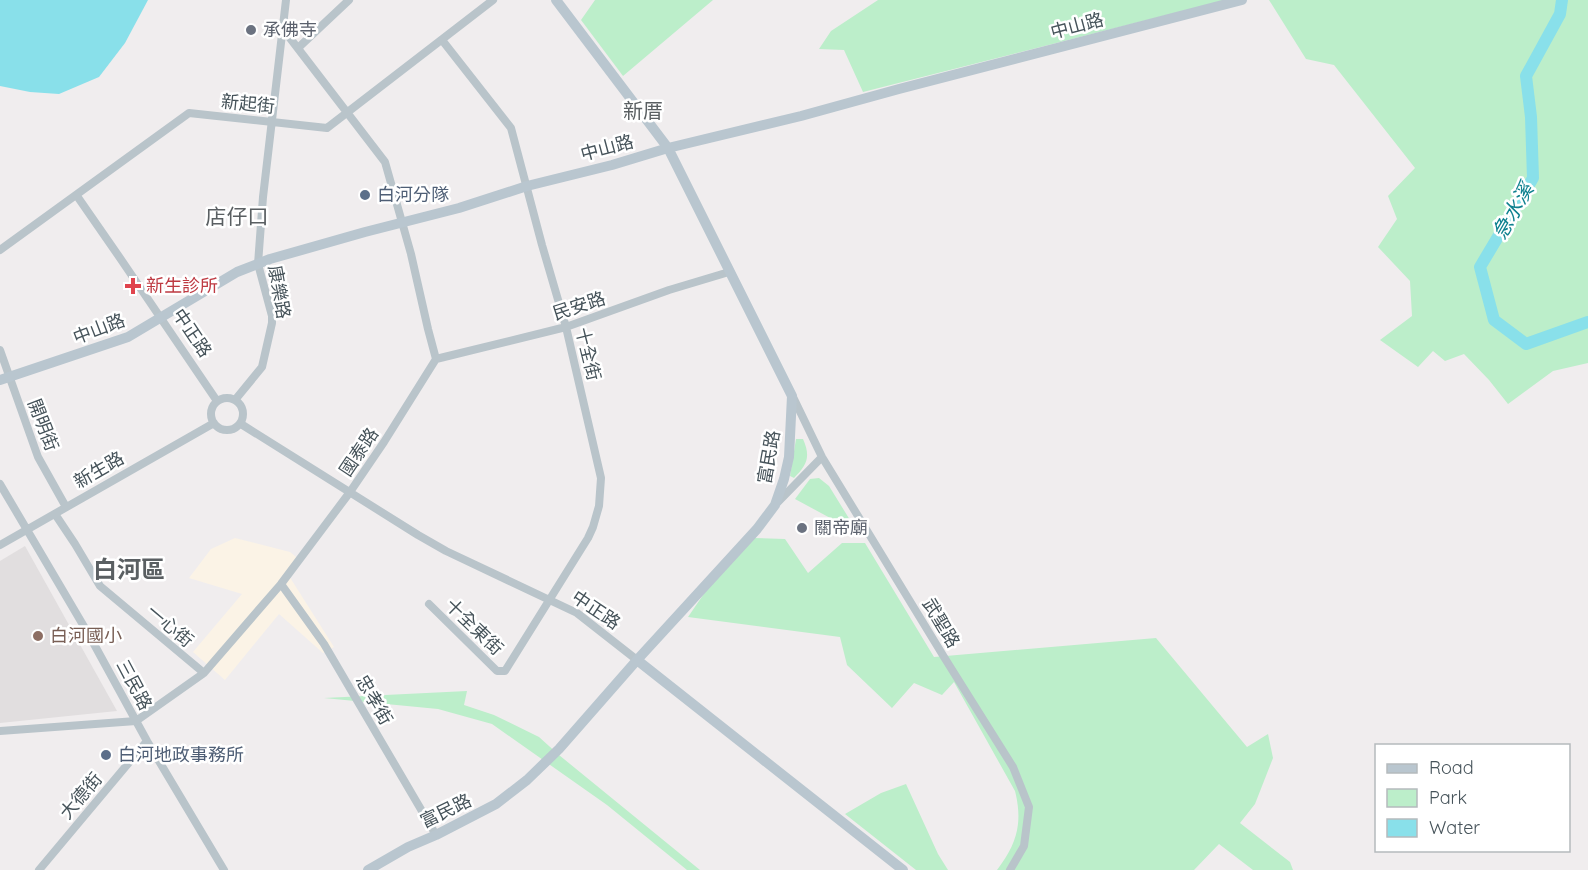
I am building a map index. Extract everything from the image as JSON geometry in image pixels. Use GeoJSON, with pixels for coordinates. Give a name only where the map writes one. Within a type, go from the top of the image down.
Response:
{"type":"FeatureCollection","features":[{"type":"Feature","properties":{"kind":"main road","name":"富民路"},"geometry":{"type":"LineString","coordinates":[[368,870],[496,804],[527,780],[559,749],[637,660],[757,530],[775,506],[789,457],[792,396],[668,148],[556,0]]}},
{"type":"Feature","properties":{"kind":"main road","name":"中山路"},"geometry":{"type":"LineString","coordinates":[[5,379],[128,337],[237,273],[270,259],[668,148],[801,116],[1242,0]]}},
{"type":"Feature","properties":{"kind":"main road","name":"中正路"},"geometry":{"type":"LineString","coordinates":[[637,660],[903,870]]}},
{"type":"Feature","properties":{"kind":"street","name":"康樂路"},"geometry":{"type":"LineString","coordinates":[[236,400],[262,367],[272,322],[258,264],[263,197],[286,0]]}},
{"type":"Feature","properties":{"kind":"street"},"geometry":{"type":"LineString","coordinates":[[298,48],[349,0]]}},
{"type":"Feature","properties":{"kind":"street","name":"新起街"},"geometry":{"type":"LineString","coordinates":[[0,250],[189,113],[327,128],[493,0]]}},
{"type":"Feature","properties":{"kind":"street"},"geometry":{"type":"LineString","coordinates":[[283,29],[385,162],[436,359]]}},
{"type":"Feature","properties":{"kind":"street","name":"十全街"},"geometry":{"type":"LineString","coordinates":[[442,40],[511,128],[566,327],[601,478],[601,495],[588,538],[505,671],[497,671]]}},
{"type":"Feature","properties":{"kind":"street","name":"中正路"},"geometry":{"type":"LineString","coordinates":[[77,196],[217,401]]}},
{"type":"Feature","properties":{"kind":"street","name":"民安路"},"geometry":{"type":"LineString","coordinates":[[436,359],[566,327],[669,290],[729,272]]}},
{"type":"Feature","properties":{"kind":"street","name":"開明街"},"geometry":{"type":"LineString","coordinates":[[0,350],[5,379],[38,457],[66,507]]}},
{"type":"Feature","properties":{"kind":"street","name":"國泰路"},"geometry":{"type":"LineString","coordinates":[[136,721],[204,673],[281,584],[350,492],[436,359]]}},
{"type":"Feature","properties":{"kind":"street","name":"武聖路"},"geometry":{"type":"LineString","coordinates":[[792,396],[822,457],[1013,767],[1029,807],[1024,846],[1010,870]]}},
{"type":"Feature","properties":{"kind":"street"},"geometry":{"type":"LineString","coordinates":[[226,398],[236,400],[244,411],[241,424],[234,429],[221,429],[214,423],[212,409],[217,401],[226,398]]}},
{"type":"Feature","properties":{"kind":"street","name":"新生路"},"geometry":{"type":"LineString","coordinates":[[0,545],[214,423]]}},
{"type":"Feature","properties":{"kind":"street","name":"中正路"},"geometry":{"type":"LineString","coordinates":[[241,424],[433,544],[577,613],[637,660]]}},
{"type":"Feature","properties":{"kind":"street"},"geometry":{"type":"LineString","coordinates":[[775,506],[822,457]]}},
{"type":"Feature","properties":{"kind":"street","name":"三民路"},"geometry":{"type":"LineString","coordinates":[[0,484],[103,658],[147,741],[224,870]]}},
{"type":"Feature","properties":{"kind":"street","name":"一心街"},"geometry":{"type":"LineString","coordinates":[[55,514],[100,586],[204,673]]}},
{"type":"Feature","properties":{"kind":"street","name":"忠孝街"},"geometry":{"type":"LineString","coordinates":[[281,584],[324,644],[436,836]]}},
{"type":"Feature","properties":{"kind":"street","name":"十全東街"},"geometry":{"type":"LineString","coordinates":[[429,604],[497,671]]}},
{"type":"Feature","properties":{"kind":"street"},"geometry":{"type":"LineString","coordinates":[[0,731],[136,721]]}},
{"type":"Feature","properties":{"kind":"street","name":"大德街"},"geometry":{"type":"LineString","coordinates":[[39,870],[147,741]]}},
{"type":"Feature","properties":{"kind":"shaded area"},"geometry":{"type":"Polygon","coordinates":[[[235,538],[290,552],[301,561],[289,576],[334,647],[323,653],[279,614],[225,680],[193,652],[242,594],[189,578],[211,549],[235,538]]]}},
{"type":"Feature","properties":{"kind":"shaded area","name":"白河國小"},"geometry":{"type":"Polygon","coordinates":[[[25,546],[117,711],[0,723],[0,561],[25,546]]]}},
{"type":"Feature","properties":{"kind":"green space"},"geometry":{"type":"Polygon","coordinates":[[[595,0],[713,0],[623,76],[581,20],[595,0]]]}},
{"type":"Feature","properties":{"kind":"green space"},"geometry":{"type":"Polygon","coordinates":[[[878,0],[1226,0],[863,92],[844,50],[819,49],[831,31],[878,0]]]}},
{"type":"Feature","properties":{"kind":"green space"},"geometry":{"type":"Polygon","coordinates":[[[1269,0],[1588,0],[1588,363],[1553,371],[1508,404],[1464,354],[1445,361],[1433,351],[1418,367],[1380,340],[1412,316],[1410,281],[1378,247],[1397,219],[1388,196],[1415,168],[1334,65],[1306,59],[1269,0]]]}},
{"type":"Feature","properties":{"kind":"green space"},"geometry":{"type":"Polygon","coordinates":[[[796,439],[803,439],[807,456],[805,465],[794,478],[790,476],[796,439]]]}},
{"type":"Feature","properties":{"kind":"green space"},"geometry":{"type":"Polygon","coordinates":[[[819,478],[829,486],[858,533],[795,499],[810,479],[819,478]]]}},
{"type":"Feature","properties":{"kind":"green space"},"geometry":{"type":"Polygon","coordinates":[[[753,538],[785,539],[808,573],[842,543],[865,543],[934,657],[1156,638],[1247,747],[1268,734],[1273,758],[1255,804],[1240,823],[1290,862],[1293,870],[1253,870],[1219,844],[1194,870],[997,870],[1014,842],[1018,823],[1015,791],[954,682],[942,695],[914,683],[892,708],[847,665],[840,637],[688,617],[723,566],[753,538]]]}},
{"type":"Feature","properties":{"kind":"green space"},"geometry":{"type":"Polygon","coordinates":[[[467,691],[464,705],[494,715],[539,737],[700,870],[687,870],[607,805],[492,724],[438,709],[324,698],[467,691]]]}},
{"type":"Feature","properties":{"kind":"green space"},"geometry":{"type":"Polygon","coordinates":[[[906,784],[938,854],[948,870],[916,870],[845,814],[881,793],[906,784]]]}},
{"type":"Feature","properties":{"kind":"water"},"geometry":{"type":"Polygon","coordinates":[[[0,0],[148,0],[125,43],[99,77],[59,94],[30,92],[0,86],[0,0]]]}},
{"type":"Feature","properties":{"kind":"waterway","name":"急水溪"},"geometry":{"type":"LineString","coordinates":[[1562,0],[1560,14],[1526,76],[1531,117],[1533,178],[1480,267],[1494,320],[1526,344],[1588,322]]}},
{"type":"Feature","properties":{"kind":"place","name":"承佛寺"},"geometry":{"type":"Point","coordinates":[251,30]}},
{"type":"Feature","properties":{"kind":"place","name":"白河分隊"},"geometry":{"type":"Point","coordinates":[365,195]}},
{"type":"Feature","properties":{"kind":"place","name":"新生診所"},"geometry":{"type":"Point","coordinates":[133,286]}},
{"type":"Feature","properties":{"kind":"place","name":"關帝廟"},"geometry":{"type":"Point","coordinates":[802,528]}},
{"type":"Feature","properties":{"kind":"place","name":"白河國小"},"geometry":{"type":"Point","coordinates":[38,636]}},
{"type":"Feature","properties":{"kind":"place","name":"白河地政事務所"},"geometry":{"type":"Point","coordinates":[106,755]}},
{"type":"Feature","properties":{"kind":"district","name":"新厝"},"geometry":{"type":"Point","coordinates":[643,111]}},
{"type":"Feature","properties":{"kind":"district","name":"店仔口"},"geometry":{"type":"Point","coordinates":[237,217]}},
{"type":"Feature","properties":{"kind":"district","name":"白河區"},"geometry":{"type":"Point","coordinates":[129,570]}}]}
